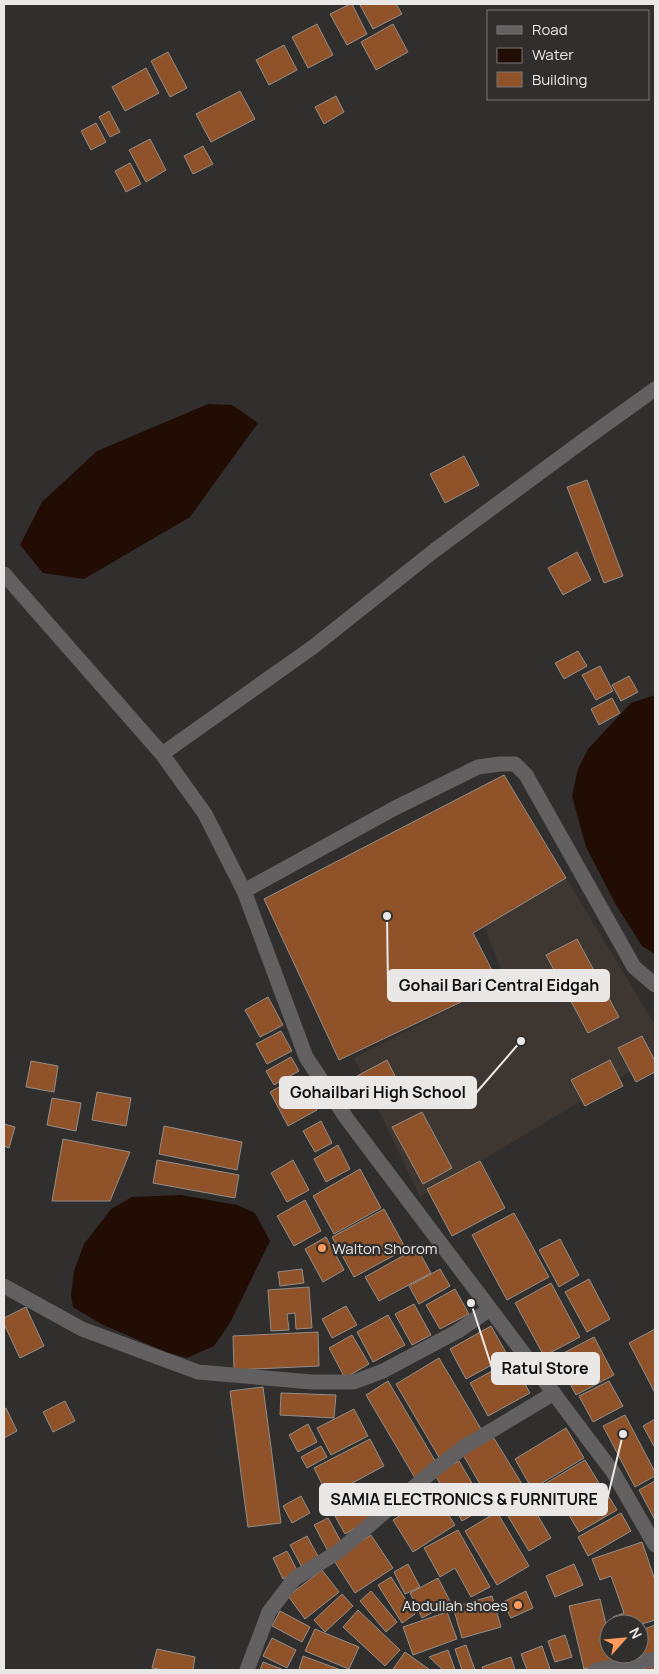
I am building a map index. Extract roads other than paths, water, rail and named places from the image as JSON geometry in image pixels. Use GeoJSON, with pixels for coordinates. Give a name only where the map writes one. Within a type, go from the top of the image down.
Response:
{"type":"FeatureCollection","features":[{"type":"Feature","properties":{"kind":"street"},"geometry":{"type":"LineString","coordinates":[[162,754],[313,647],[435,550],[655,389]]}},
{"type":"Feature","properties":{"kind":"street"},"geometry":{"type":"LineString","coordinates":[[4,574],[162,754],[205,814],[244,891],[306,1057],[347,1119],[613,1472],[655,1545]]}},
{"type":"Feature","properties":{"kind":"street"},"geometry":{"type":"LineString","coordinates":[[244,891],[395,808],[478,767],[515,764],[526,775],[634,967],[655,985]]}},
{"type":"Feature","properties":{"kind":"street"},"geometry":{"type":"LineString","coordinates":[[4,1286],[82,1329],[198,1372],[312,1382],[354,1382],[384,1371],[458,1331],[490,1309]]}},
{"type":"Feature","properties":{"kind":"street"},"geometry":{"type":"LineString","coordinates":[[247,1670],[269,1612],[294,1579],[338,1552],[434,1470],[464,1447],[554,1393]]}},
{"type":"Feature","properties":{"kind":"street"},"geometry":{"type":"LineString","coordinates":[[596,1670],[655,1659]]}},
{"type":"Feature","properties":{"kind":"water"},"geometry":{"type":"Polygon","coordinates":[[[208,404],[232,405],[258,423],[190,517],[84,579],[43,573],[20,545],[42,502],[97,451],[208,404]]]}},
{"type":"Feature","properties":{"kind":"water"},"geometry":{"type":"Polygon","coordinates":[[[655,695],[655,954],[642,946],[616,905],[586,847],[572,796],[578,769],[588,749],[631,703],[655,695]]]}},
{"type":"Feature","properties":{"kind":"water"},"geometry":{"type":"Polygon","coordinates":[[[181,1195],[237,1205],[255,1213],[270,1241],[230,1323],[214,1346],[187,1358],[166,1352],[101,1324],[73,1307],[71,1295],[74,1271],[84,1244],[111,1209],[132,1197],[181,1195]]]}},
{"type":"Feature","properties":{"kind":"place","name":"Gohail Bari Central Eidgah"},"geometry":{"type":"Point","coordinates":[387,916]}},
{"type":"Feature","properties":{"kind":"place","name":"Gohailbari High School"},"geometry":{"type":"Point","coordinates":[521,1041]}},
{"type":"Feature","properties":{"kind":"place","name":"Walton Shorom"},"geometry":{"type":"Point","coordinates":[322,1248]}},
{"type":"Feature","properties":{"kind":"place","name":"Ratul Store"},"geometry":{"type":"Point","coordinates":[471,1303]}},
{"type":"Feature","properties":{"kind":"place","name":"SAMIA ELECTRONICS & FURNITURE"},"geometry":{"type":"Point","coordinates":[623,1434]}},
{"type":"Feature","properties":{"kind":"place","name":"Abdullah shoes"},"geometry":{"type":"Point","coordinates":[518,1605]}}]}
